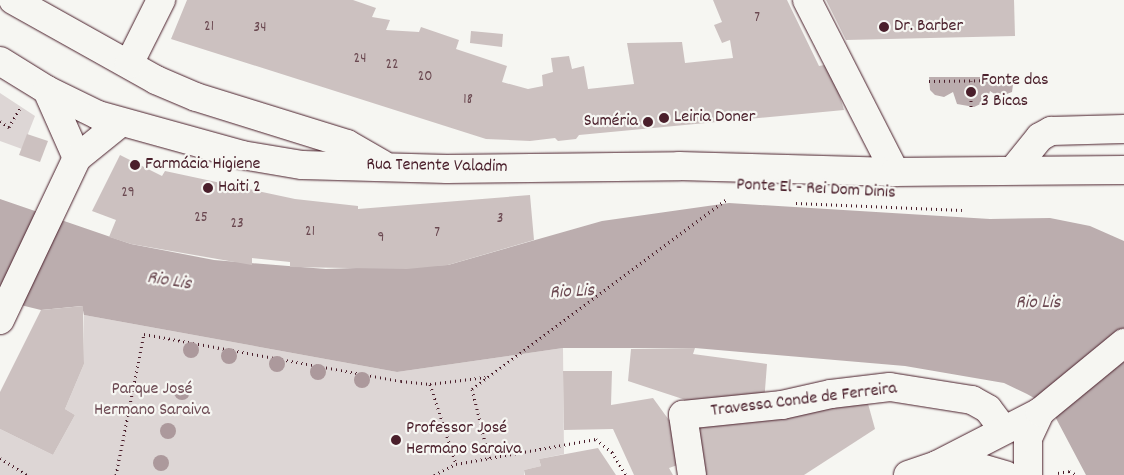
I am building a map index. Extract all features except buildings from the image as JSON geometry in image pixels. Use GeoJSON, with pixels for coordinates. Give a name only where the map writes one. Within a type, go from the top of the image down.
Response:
{"type":"FeatureCollection","features":[{"type":"Feature","properties":{"kind":"street"},"geometry":{"type":"LineString","coordinates":[[13,0],[129,64],[196,97],[347,144],[386,166]]}},
{"type":"Feature","properties":{"kind":"street"},"geometry":{"type":"LineString","coordinates":[[129,64],[161,0]]}},
{"type":"Feature","properties":{"kind":"street"},"geometry":{"type":"LineString","coordinates":[[807,0],[895,172]]}},
{"type":"Feature","properties":{"kind":"street","name":"Rua Tenente Valadim"},"geometry":{"type":"LineString","coordinates":[[0,60],[36,96],[120,123],[242,155],[294,164],[447,169],[679,166],[895,172],[1014,169],[1124,170]]}},
{"type":"Feature","properties":{"kind":"street"},"geometry":{"type":"LineString","coordinates":[[36,96],[77,158]]}},
{"type":"Feature","properties":{"kind":"street"},"geometry":{"type":"LineString","coordinates":[[0,320],[77,158],[120,123]]}},
{"type":"Feature","properties":{"kind":"street"},"geometry":{"type":"LineString","coordinates":[[1014,169],[1040,137],[1050,130],[1124,129]]}},
{"type":"Feature","properties":{"kind":"street"},"geometry":{"type":"LineString","coordinates":[[908,475],[937,465],[1040,412],[1124,342]]}},
{"type":"Feature","properties":{"kind":"street","name":"Travessa Conde de Ferreira"},"geometry":{"type":"LineString","coordinates":[[692,475],[683,415],[782,405],[831,394],[890,387],[972,400],[988,409],[1003,430]]}},
{"type":"Feature","properties":{"kind":"street"},"geometry":{"type":"LineString","coordinates":[[1028,475],[1028,438],[1040,412]]}},
{"type":"Feature","properties":{"kind":"street"},"geometry":{"type":"LineString","coordinates":[[937,465],[974,466],[1006,475]]}},
{"type":"Feature","properties":{"kind":"path"},"geometry":{"type":"LineString","coordinates":[[971,80],[971,107]]}},
{"type":"Feature","properties":{"kind":"path"},"geometry":{"type":"LineString","coordinates":[[929,81],[1014,80]]}},
{"type":"Feature","properties":{"kind":"path"},"geometry":{"type":"LineString","coordinates":[[0,121],[9,127],[36,96]]}},
{"type":"Feature","properties":{"kind":"path","name":"Ponte El - Rei Dom Dinis"},"geometry":{"type":"LineString","coordinates":[[489,458],[472,389],[726,199],[736,200]]}},
{"type":"Feature","properties":{"kind":"path","name":"Ponte El - Rei Dom Dinis"},"geometry":{"type":"LineString","coordinates":[[785,202],[962,210]]}},
{"type":"Feature","properties":{"kind":"path"},"geometry":{"type":"LineString","coordinates":[[116,475],[144,334],[430,384],[487,377]]}},
{"type":"Feature","properties":{"kind":"path"},"geometry":{"type":"LineString","coordinates":[[430,384],[456,464]]}},
{"type":"Feature","properties":{"kind":"path"},"geometry":{"type":"LineString","coordinates":[[434,475],[456,464],[596,439],[612,452],[626,475]]}},
{"type":"Feature","properties":{"kind":"path"},"geometry":{"type":"LineString","coordinates":[[0,458],[27,475]]}},
{"type":"Feature","properties":{"kind":"path"},"geometry":{"type":"LineString","coordinates":[[1053,475],[1070,470],[1077,475]]}},
{"type":"Feature","properties":{"kind":"green space"},"geometry":{"type":"Polygon","coordinates":[[[0,93],[35,116],[22,149],[0,141],[0,93]]]}},
{"type":"Feature","properties":{"kind":"green space","name":"Parque José Hermano Saraiva"},"geometry":{"type":"Polygon","coordinates":[[[84,315],[397,372],[563,348],[564,454],[539,459],[541,466],[524,470],[524,475],[0,475],[0,429],[53,455],[75,415],[65,409],[84,364],[84,315]]]}},
{"type":"Feature","properties":{"kind":"water","name":"Fonte das 3 Bicas"},"geometry":{"type":"Polygon","coordinates":[[[929,77],[1014,77],[1012,92],[999,97],[990,91],[987,101],[974,107],[957,104],[953,92],[944,97],[935,95],[930,90],[929,77]]]}},
{"type":"Feature","properties":{"kind":"water","name":"Rio Lis"},"geometry":{"type":"Polygon","coordinates":[[[0,199],[131,244],[214,260],[326,269],[448,265],[602,221],[729,203],[990,219],[1050,218],[1090,226],[1124,241],[1124,475],[1086,475],[1050,407],[1027,394],[1004,383],[905,366],[695,348],[563,348],[397,372],[84,315],[82,306],[41,310],[0,300],[0,199]]]}},
{"type":"Feature","properties":{"kind":"place","name":"Dr. Barber"},"geometry":{"type":"Point","coordinates":[884,27]}},
{"type":"Feature","properties":{"kind":"place","name":"Fonte das 3 Bicas"},"geometry":{"type":"Point","coordinates":[971,92]}},
{"type":"Feature","properties":{"kind":"place","name":"Leiria Doner"},"geometry":{"type":"Point","coordinates":[664,118]}},
{"type":"Feature","properties":{"kind":"place","name":"Suméria"},"geometry":{"type":"Point","coordinates":[648,122]}},
{"type":"Feature","properties":{"kind":"place","name":"Farmácia Higiene"},"geometry":{"type":"Point","coordinates":[135,165]}},
{"type":"Feature","properties":{"kind":"place","name":"Haiti 2"},"geometry":{"type":"Point","coordinates":[208,188]}},
{"type":"Feature","properties":{"kind":"place","name":"Professor José Hermano Saraiva"},"geometry":{"type":"Point","coordinates":[396,440]}}]}
